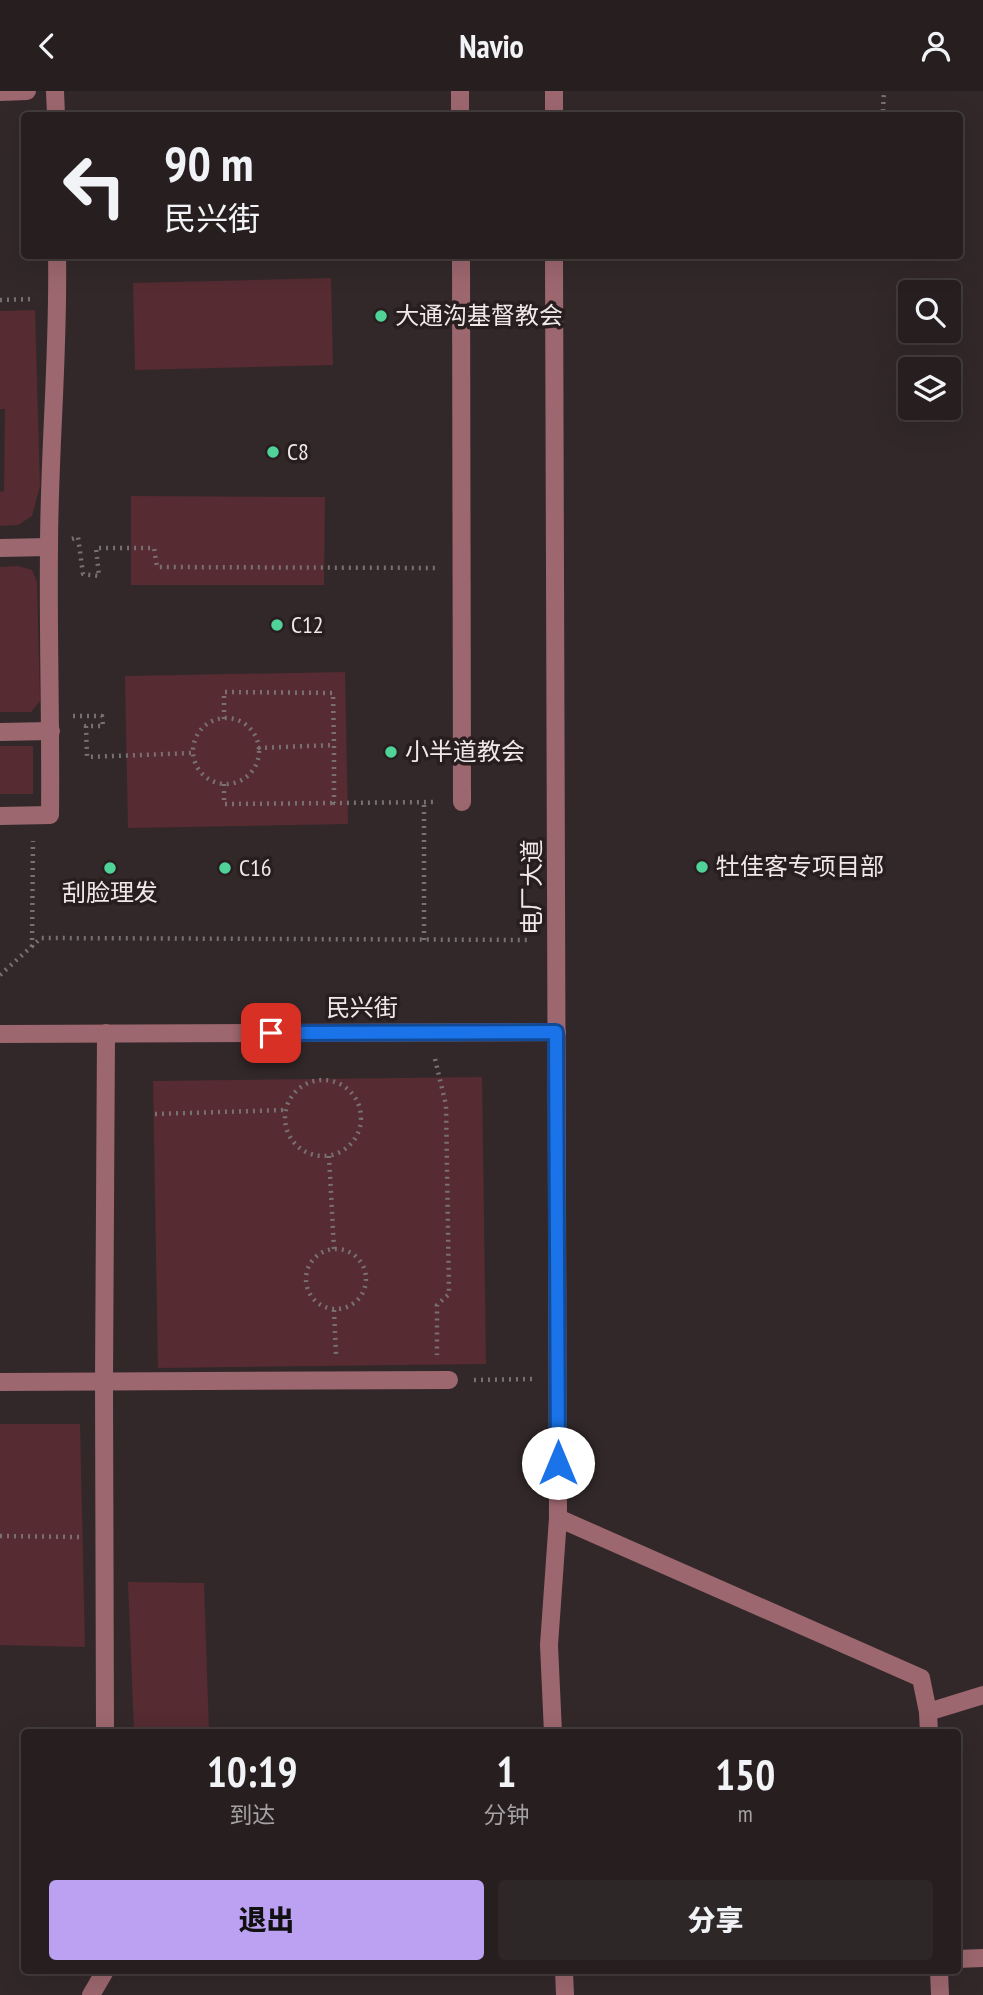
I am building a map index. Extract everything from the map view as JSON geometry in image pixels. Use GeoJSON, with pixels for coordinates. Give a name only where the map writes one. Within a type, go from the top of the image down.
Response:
{"type":"FeatureCollection","features":[{"type":"Feature","properties":{"kind":"street"},"geometry":{"type":"LineString","coordinates":[[0,92],[27,91]]}},
{"type":"Feature","properties":{"kind":"street"},"geometry":{"type":"LineString","coordinates":[[55,91],[56,112]]}},
{"type":"Feature","properties":{"kind":"street"},"geometry":{"type":"LineString","coordinates":[[460,91],[460,112]]}},
{"type":"Feature","properties":{"kind":"street"},"geometry":{"type":"LineString","coordinates":[[554,91],[554,112]]}},
{"type":"Feature","properties":{"kind":"street"},"geometry":{"type":"LineString","coordinates":[[0,816],[50,815],[48,547],[58,326],[57,259]]}},
{"type":"Feature","properties":{"kind":"street"},"geometry":{"type":"LineString","coordinates":[[461,259],[461,802]]}},
{"type":"Feature","properties":{"kind":"street","name":"电厂大道"},"geometry":{"type":"LineString","coordinates":[[553,1729],[549,1644],[558,1518],[554,259]]}},
{"type":"Feature","properties":{"kind":"street"},"geometry":{"type":"LineString","coordinates":[[0,548],[48,547]]}},
{"type":"Feature","properties":{"kind":"street"},"geometry":{"type":"LineString","coordinates":[[0,732],[51,723]]}},
{"type":"Feature","properties":{"kind":"street","name":"民兴街"},"geometry":{"type":"LineString","coordinates":[[0,1034],[556,1032]]}},
{"type":"Feature","properties":{"kind":"street"},"geometry":{"type":"LineString","coordinates":[[105,1729],[106,1033]]}},
{"type":"Feature","properties":{"kind":"street"},"geometry":{"type":"LineString","coordinates":[[0,1382],[443,1380]]}},
{"type":"Feature","properties":{"kind":"street"},"geometry":{"type":"LineString","coordinates":[[558,1518],[921,1678],[929,1729]]}},
{"type":"Feature","properties":{"kind":"street"},"geometry":{"type":"LineString","coordinates":[[928,1712],[983,1695]]}},
{"type":"Feature","properties":{"kind":"street"},"geometry":{"type":"LineString","coordinates":[[961,1959],[983,1958]]}},
{"type":"Feature","properties":{"kind":"street"},"geometry":{"type":"LineString","coordinates":[[91,1995],[102,1974]]}},
{"type":"Feature","properties":{"kind":"street"},"geometry":{"type":"LineString","coordinates":[[564,1974],[565,1995]]}},
{"type":"Feature","properties":{"kind":"street"},"geometry":{"type":"LineString","coordinates":[[939,1974],[940,1995]]}},
{"type":"Feature","properties":{"kind":"path"},"geometry":{"type":"LineString","coordinates":[[883,111],[884,91]]}},
{"type":"Feature","properties":{"kind":"path"},"geometry":{"type":"LineString","coordinates":[[78,537],[83,574],[99,576],[96,548],[155,548],[157,568],[461,568]]}},
{"type":"Feature","properties":{"kind":"path"},"geometry":{"type":"LineString","coordinates":[[224,719],[223,692],[333,693],[334,803]]}},
{"type":"Feature","properties":{"kind":"path"},"geometry":{"type":"LineString","coordinates":[[51,723],[102,716],[103,726],[86,726],[87,757],[192,753]]}},
{"type":"Feature","properties":{"kind":"path"},"geometry":{"type":"LineString","coordinates":[[224,719],[248,727],[258,748],[254,768],[248,776],[239,782],[224,784],[208,780],[200,772],[192,753],[199,732],[207,724],[224,719]]}},
{"type":"Feature","properties":{"kind":"path"},"geometry":{"type":"LineString","coordinates":[[258,748],[334,745]]}},
{"type":"Feature","properties":{"kind":"path"},"geometry":{"type":"LineString","coordinates":[[224,784],[224,804],[461,802]]}},
{"type":"Feature","properties":{"kind":"path"},"geometry":{"type":"LineString","coordinates":[[424,802],[424,940]]}},
{"type":"Feature","properties":{"kind":"path"},"geometry":{"type":"LineString","coordinates":[[32,947],[33,815]]}},
{"type":"Feature","properties":{"kind":"path"},"geometry":{"type":"LineString","coordinates":[[0,975],[41,939],[556,941]]}},
{"type":"Feature","properties":{"kind":"path"},"geometry":{"type":"LineString","coordinates":[[433,1051],[446,1105],[449,1294],[437,1305],[443,1380],[557,1379]]}},
{"type":"Feature","properties":{"kind":"path"},"geometry":{"type":"LineString","coordinates":[[321,1079],[333,1080],[354,1094],[360,1105],[360,1129],[355,1140],[345,1150],[320,1156],[308,1153],[297,1146],[289,1135],[285,1110],[298,1088],[321,1079]]}},
{"type":"Feature","properties":{"kind":"path"},"geometry":{"type":"LineString","coordinates":[[155,1114],[285,1110]]}},
{"type":"Feature","properties":{"kind":"path"},"geometry":{"type":"LineString","coordinates":[[329,1155],[334,1249]]}},
{"type":"Feature","properties":{"kind":"path"},"geometry":{"type":"LineString","coordinates":[[334,1249],[351,1252],[359,1259],[366,1277],[365,1287],[354,1304],[334,1310],[316,1303],[306,1286],[306,1276],[313,1259],[334,1249]]}},
{"type":"Feature","properties":{"kind":"path"},"geometry":{"type":"LineString","coordinates":[[334,1310],[337,1380]]}},
{"type":"Feature","properties":{"kind":"path"},"geometry":{"type":"LineString","coordinates":[[0,1536],[104,1537]]}},
{"type":"Feature","properties":{"kind":"shaded area"},"geometry":{"type":"Polygon","coordinates":[[[331,278],[333,365],[135,370],[133,283],[331,278]]]}},
{"type":"Feature","properties":{"kind":"shaded area"},"geometry":{"type":"Polygon","coordinates":[[[35,310],[40,486],[32,516],[18,525],[0,526],[0,492],[4,491],[5,409],[0,409],[0,311],[35,310]]]}},
{"type":"Feature","properties":{"kind":"shaded area"},"geometry":{"type":"Polygon","coordinates":[[[131,496],[325,497],[324,585],[131,585],[131,496]]]}},
{"type":"Feature","properties":{"kind":"shaded area"},"geometry":{"type":"Polygon","coordinates":[[[18,566],[32,570],[37,582],[40,701],[31,712],[0,712],[0,567],[18,566]]]}},
{"type":"Feature","properties":{"kind":"shaded area"},"geometry":{"type":"Polygon","coordinates":[[[345,672],[348,824],[128,828],[125,676],[345,672]]]}},
{"type":"Feature","properties":{"kind":"shaded area"},"geometry":{"type":"Polygon","coordinates":[[[0,746],[33,746],[33,794],[0,794],[0,746]]]}},
{"type":"Feature","properties":{"kind":"shaded area"},"geometry":{"type":"Polygon","coordinates":[[[482,1077],[486,1364],[158,1368],[153,1081],[482,1077]]]}},
{"type":"Feature","properties":{"kind":"shaded area"},"geometry":{"type":"Polygon","coordinates":[[[0,1424],[80,1424],[85,1647],[0,1645],[0,1424]]]}},
{"type":"Feature","properties":{"kind":"shaded area"},"geometry":{"type":"Polygon","coordinates":[[[128,1582],[204,1583],[209,1729],[134,1729],[128,1582]]]}},
{"type":"Feature","properties":{"kind":"place","name":"大通沟基督教会"},"geometry":{"type":"Point","coordinates":[381,316]}},
{"type":"Feature","properties":{"kind":"place","name":"C8"},"geometry":{"type":"Point","coordinates":[273,452]}},
{"type":"Feature","properties":{"kind":"place","name":"C12"},"geometry":{"type":"Point","coordinates":[277,625]}},
{"type":"Feature","properties":{"kind":"place","name":"小半道教会"},"geometry":{"type":"Point","coordinates":[391,752]}},
{"type":"Feature","properties":{"kind":"place","name":"牡佳客专项目部"},"geometry":{"type":"Point","coordinates":[702,867]}},
{"type":"Feature","properties":{"kind":"place","name":"刮脸理发"},"geometry":{"type":"Point","coordinates":[110,868]}},
{"type":"Feature","properties":{"kind":"place","name":"C16"},"geometry":{"type":"Point","coordinates":[225,868]}},
{"type":"Feature","properties":{"kind":"route"},"geometry":{"type":"LineString","coordinates":[[271,1033],[556,1032],[558,1463]]}}]}
